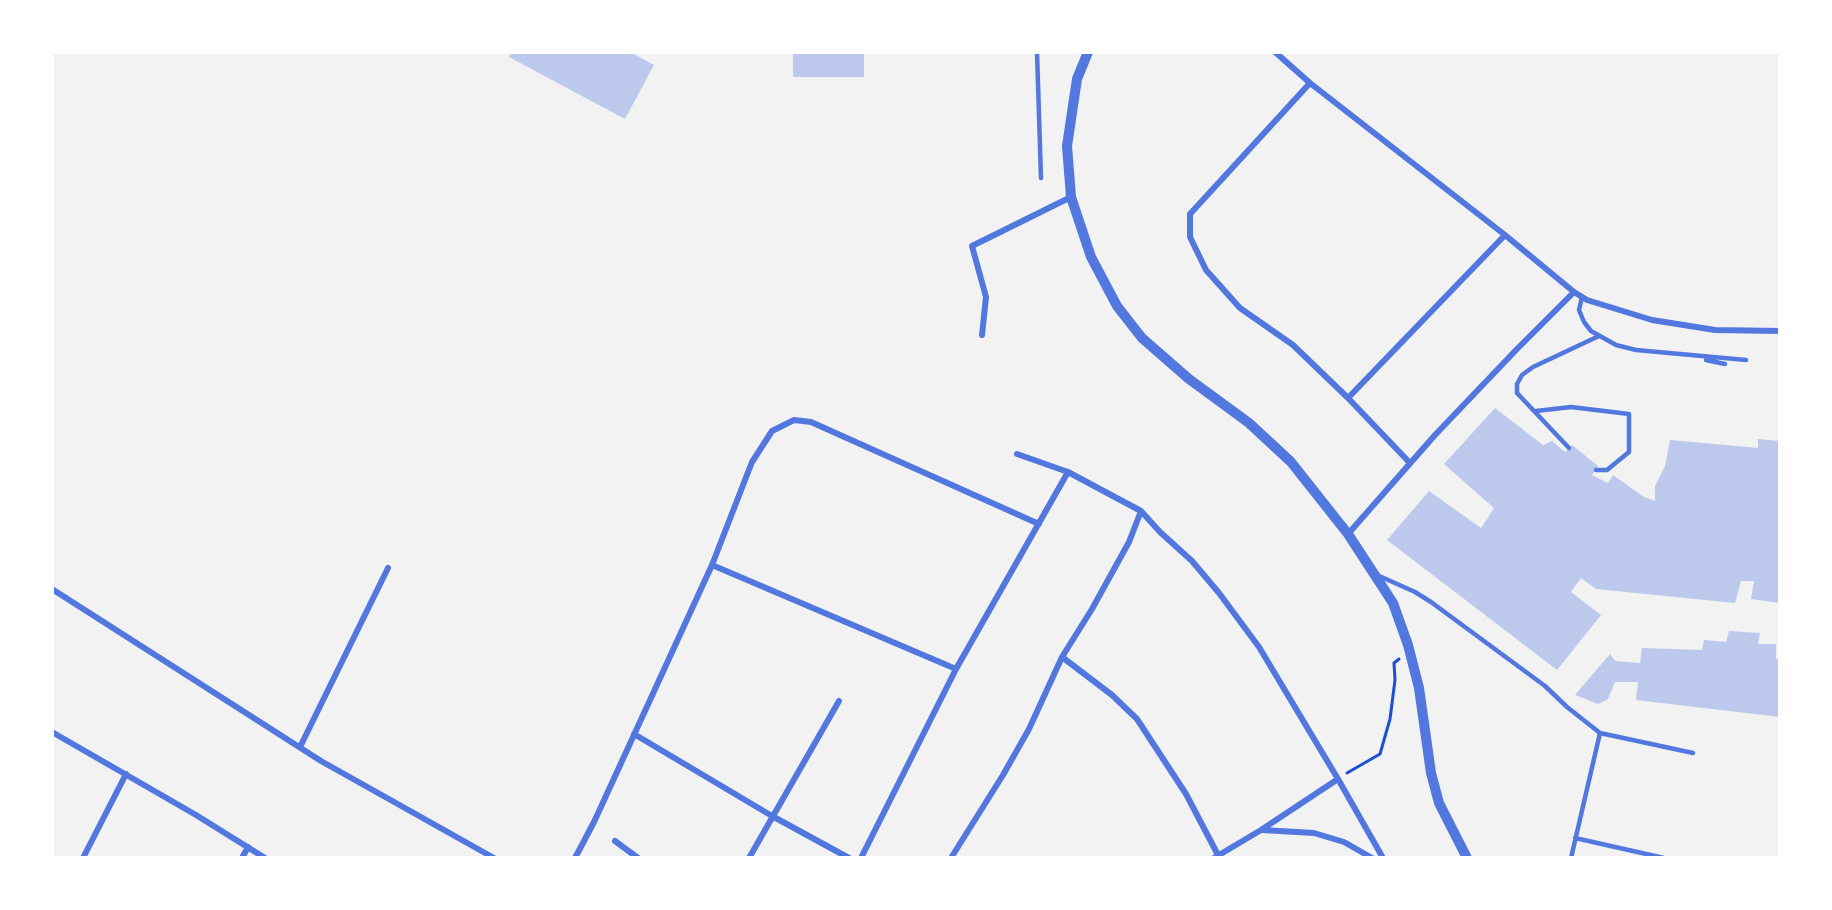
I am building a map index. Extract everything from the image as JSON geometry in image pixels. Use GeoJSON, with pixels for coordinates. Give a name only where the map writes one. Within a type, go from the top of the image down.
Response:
{"type":"FeatureCollection","features":[{"type":"Feature","properties":{"kind":"street"},"geometry":{"type":"LineString","coordinates":[[1088,52],[1077,79],[1067,146],[1071,197],[1092,257],[1117,306],[1142,338],[1190,379],[1249,423],[1291,462],[1348,534],[1393,603],[1419,688],[1431,773],[1439,803],[1467,858]]}},
{"type":"Feature","properties":{"kind":"street"},"geometry":{"type":"LineString","coordinates":[[1275,52],[1310,83],[1582,297],[1652,320],[1715,330],[1779,331]]}},
{"type":"Feature","properties":{"kind":"street"},"geometry":{"type":"LineString","coordinates":[[1310,83],[1190,214],[1190,237],[1206,270],[1240,308],[1293,345],[1409,462]]}},
{"type":"Feature","properties":{"kind":"street"},"geometry":{"type":"LineString","coordinates":[[982,335],[986,297],[972,246],[1071,197]]}},
{"type":"Feature","properties":{"kind":"street"},"geometry":{"type":"LineString","coordinates":[[1348,398],[1505,235]]}},
{"type":"Feature","properties":{"kind":"street"},"geometry":{"type":"LineString","coordinates":[[1348,534],[1409,462],[1574,292]]}},
{"type":"Feature","properties":{"kind":"street"},"geometry":{"type":"LineString","coordinates":[[575,858],[594,822],[712,565],[752,462],[772,431],[794,420],[811,422],[1039,524]]}},
{"type":"Feature","properties":{"kind":"street"},"geometry":{"type":"LineString","coordinates":[[1017,454],[1068,472],[1141,511],[1192,561],[1259,647],[1383,858]]}},
{"type":"Feature","properties":{"kind":"street"},"geometry":{"type":"LineString","coordinates":[[861,858],[956,669],[1068,472]]}},
{"type":"Feature","properties":{"kind":"street"},"geometry":{"type":"LineString","coordinates":[[951,858],[1004,775],[1029,729],[1062,657],[1129,542],[1141,511]]}},
{"type":"Feature","properties":{"kind":"street"},"geometry":{"type":"LineString","coordinates":[[712,565],[956,669]]}},
{"type":"Feature","properties":{"kind":"street"},"geometry":{"type":"LineString","coordinates":[[300,747],[388,568]]}},
{"type":"Feature","properties":{"kind":"street"},"geometry":{"type":"LineString","coordinates":[[52,589],[300,747],[494,858]]}},
{"type":"Feature","properties":{"kind":"street"},"geometry":{"type":"LineString","coordinates":[[1062,657],[1112,695],[1137,719],[1186,794],[1216,856],[1261,830],[1338,779]]}},
{"type":"Feature","properties":{"kind":"street"},"geometry":{"type":"LineString","coordinates":[[749,858],[839,701]]}},
{"type":"Feature","properties":{"kind":"street"},"geometry":{"type":"LineString","coordinates":[[52,732],[265,858]]}},
{"type":"Feature","properties":{"kind":"street"},"geometry":{"type":"LineString","coordinates":[[634,734],[772,816],[849,858]]}},
{"type":"Feature","properties":{"kind":"street"},"geometry":{"type":"LineString","coordinates":[[84,858],[126,774]]}},
{"type":"Feature","properties":{"kind":"street"},"geometry":{"type":"LineString","coordinates":[[1261,830],[1314,833],[1344,842],[1372,858]]}},
{"type":"Feature","properties":{"kind":"street"},"geometry":{"type":"LineString","coordinates":[[615,841],[638,858]]}},
{"type":"Feature","properties":{"kind":"street"},"geometry":{"type":"LineString","coordinates":[[242,858],[248,847]]}},
{"type":"Feature","properties":{"kind":"lane"},"geometry":{"type":"LineString","coordinates":[[1037,52],[1041,178]]}},
{"type":"Feature","properties":{"kind":"lane"},"geometry":{"type":"LineString","coordinates":[[1582,297],[1579,310],[1584,322],[1599,336],[1616,345],[1636,350],[1746,360]]}},
{"type":"Feature","properties":{"kind":"lane"},"geometry":{"type":"LineString","coordinates":[[1569,448],[1517,393],[1517,384],[1522,375],[1533,367],[1599,336]]}},
{"type":"Feature","properties":{"kind":"lane"},"geometry":{"type":"LineString","coordinates":[[1692,356],[1725,364]]}},
{"type":"Feature","properties":{"kind":"lane"},"geometry":{"type":"LineString","coordinates":[[1536,411],[1571,407],[1629,414],[1629,452],[1607,470],[1596,470]]}},
{"type":"Feature","properties":{"kind":"lane"},"geometry":{"type":"LineString","coordinates":[[1374,574],[1415,592],[1431,602],[1545,686],[1600,733],[1693,753]]}},
{"type":"Feature","properties":{"kind":"lane"},"geometry":{"type":"LineString","coordinates":[[1570,858],[1600,733]]}},
{"type":"Feature","properties":{"kind":"lane"},"geometry":{"type":"LineString","coordinates":[[1575,838],[1664,858]]}},
{"type":"Feature","properties":{"kind":"path"},"geometry":{"type":"LineString","coordinates":[[1338,779],[1380,754],[1390,719],[1395,680],[1394,663]]}},
{"type":"Feature","properties":{"kind":"building"},"geometry":{"type":"Polygon","coordinates":[[[512,52],[630,52],[654,65],[625,119],[509,57],[512,52]]]}},
{"type":"Feature","properties":{"kind":"building"},"geometry":{"type":"Polygon","coordinates":[[[793,52],[864,52],[864,77],[793,77],[793,52]]]}},
{"type":"Feature","properties":{"kind":"building"},"geometry":{"type":"Polygon","coordinates":[[[1495,408],[1543,445],[1552,441],[1565,452],[1572,445],[1598,466],[1592,475],[1608,483],[1613,475],[1644,497],[1655,501],[1655,486],[1665,466],[1670,440],[1758,448],[1758,439],[1780,441],[1780,603],[1751,599],[1754,581],[1741,581],[1735,603],[1596,589],[1581,578],[1571,592],[1601,615],[1557,670],[1387,540],[1429,491],[1481,528],[1494,508],[1444,464],[1495,408]]]}},
{"type":"Feature","properties":{"kind":"building"},"geometry":{"type":"Polygon","coordinates":[[[1729,631],[1760,633],[1758,644],[1776,644],[1776,659],[1780,659],[1780,717],[1636,700],[1638,682],[1615,682],[1608,699],[1598,704],[1575,695],[1610,654],[1615,661],[1640,663],[1642,648],[1702,650],[1704,640],[1726,642],[1729,631]]]}}]}
